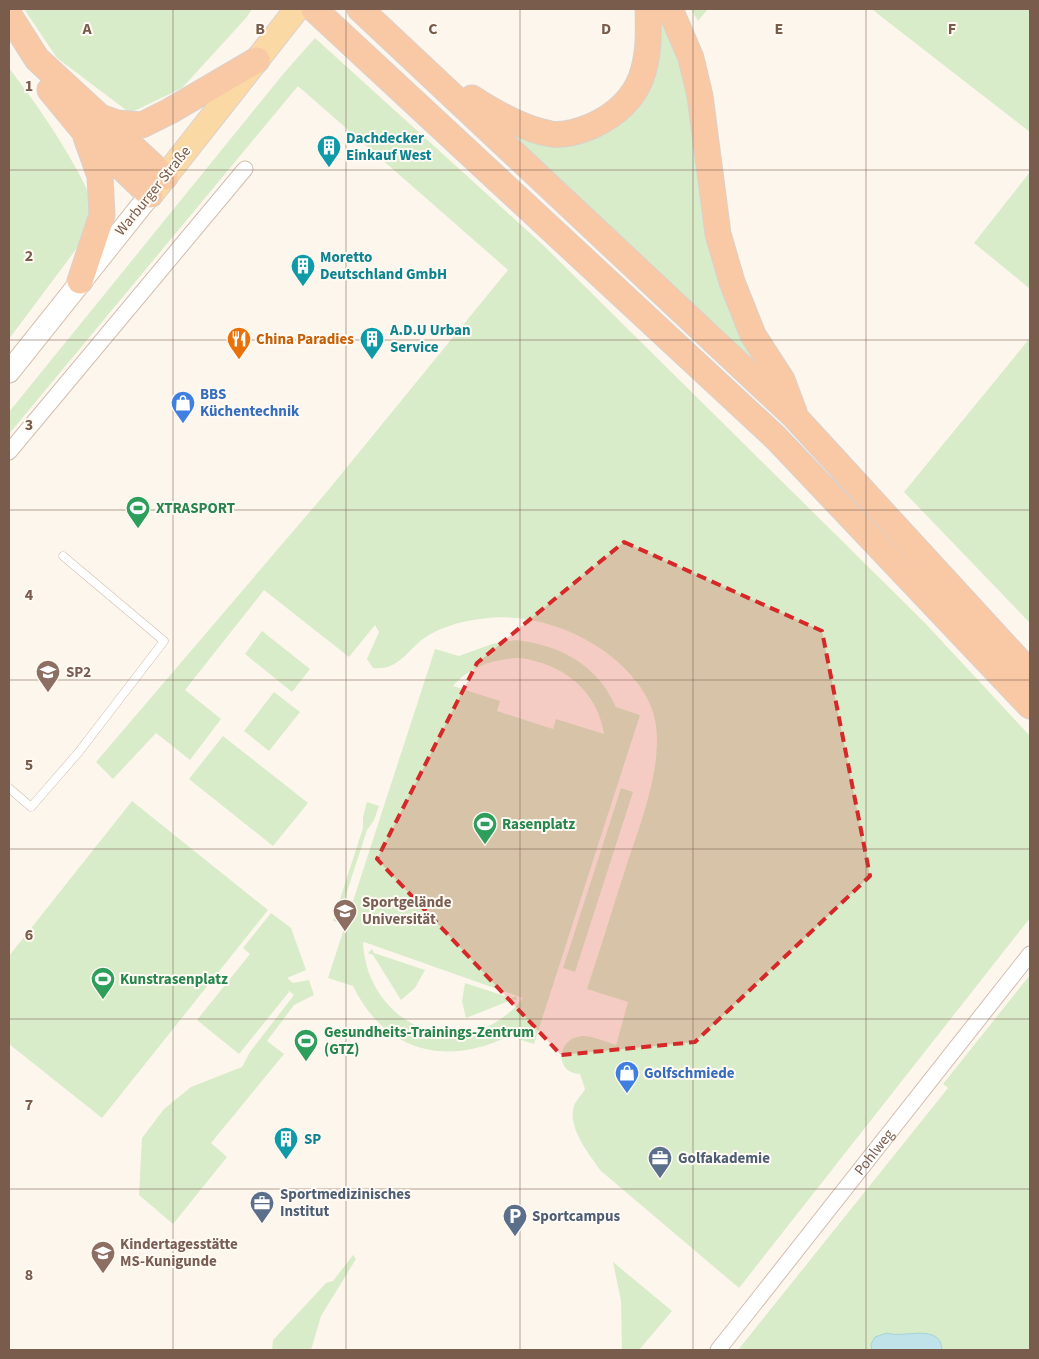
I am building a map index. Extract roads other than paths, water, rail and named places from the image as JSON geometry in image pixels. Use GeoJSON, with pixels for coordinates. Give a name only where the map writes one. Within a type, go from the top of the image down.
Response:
{"type":"FeatureCollection","features":[{"type":"Feature","properties":{"kind":"highway"},"geometry":{"type":"LineString","coordinates":[[314,9],[776,438],[1030,706]]}},
{"type":"Feature","properties":{"kind":"highway"},"geometry":{"type":"LineString","coordinates":[[360,9],[795,417],[1030,673]]}},
{"type":"Feature","properties":{"kind":"highway"},"geometry":{"type":"LineString","coordinates":[[423,67],[496,114],[552,134],[578,132],[611,117],[631,97],[645,70],[649,43],[648,9]]}},
{"type":"Feature","properties":{"kind":"highway"},"geometry":{"type":"LineString","coordinates":[[670,9],[691,58],[698,87],[718,234],[727,266],[753,335],[782,380],[795,417]]}},
{"type":"Feature","properties":{"kind":"highway"},"geometry":{"type":"LineString","coordinates":[[9,15],[37,59],[90,123],[100,176],[102,215],[80,281]]}},
{"type":"Feature","properties":{"kind":"highway"},"geometry":{"type":"LineString","coordinates":[[9,39],[90,123],[157,186]]}},
{"type":"Feature","properties":{"kind":"highway"},"geometry":{"type":"LineString","coordinates":[[90,123],[142,125],[170,111],[264,50]]}},
{"type":"Feature","properties":{"kind":"main road","name":"Warburger Straße"},"geometry":{"type":"LineString","coordinates":[[9,372],[297,9]]}},
{"type":"Feature","properties":{"kind":"street"},"geometry":{"type":"LineString","coordinates":[[9,452],[245,169]]}},
{"type":"Feature","properties":{"kind":"street","name":"Pohlweg"},"geometry":{"type":"LineString","coordinates":[[718,1350],[1030,954]]}},
{"type":"Feature","properties":{"kind":"lane"},"geometry":{"type":"LineString","coordinates":[[9,788],[31,807],[78,752],[164,641],[63,556]]}},
{"type":"Feature","properties":{"kind":"water"},"geometry":{"type":"Polygon","coordinates":[[[887,1333],[920,1333],[935,1336],[940,1341],[942,1350],[872,1350],[871,1344],[875,1337],[887,1333]]]}},
{"type":"Feature","properties":{"kind":"place","name":"Dachdecker Einkauf West"},"geometry":{"type":"Point","coordinates":[329,168]}},
{"type":"Feature","properties":{"kind":"place","name":"Moretto Deutschland GmbH"},"geometry":{"type":"Point","coordinates":[303,287]}},
{"type":"Feature","properties":{"kind":"place","name":"China Paradies"},"geometry":{"type":"Point","coordinates":[239,360]}},
{"type":"Feature","properties":{"kind":"place","name":"A.D.U Urban Service"},"geometry":{"type":"Point","coordinates":[372,360]}},
{"type":"Feature","properties":{"kind":"place","name":"BBS Küchentechnik"},"geometry":{"type":"Point","coordinates":[183,424]}},
{"type":"Feature","properties":{"kind":"place","name":"XTRASPORT"},"geometry":{"type":"Point","coordinates":[138,529]}},
{"type":"Feature","properties":{"kind":"place","name":"SP2"},"geometry":{"type":"Point","coordinates":[48,693]}},
{"type":"Feature","properties":{"kind":"place","name":"Rasenplatz"},"geometry":{"type":"Point","coordinates":[485,845]}},
{"type":"Feature","properties":{"kind":"place","name":"Sportgelände Universität"},"geometry":{"type":"Point","coordinates":[345,932]}},
{"type":"Feature","properties":{"kind":"place","name":"Kunstrasenplatz"},"geometry":{"type":"Point","coordinates":[103,1000]}},
{"type":"Feature","properties":{"kind":"place","name":"Gesundheits-Trainings-Zentrum (GTZ)"},"geometry":{"type":"Point","coordinates":[306,1062]}},
{"type":"Feature","properties":{"kind":"place","name":"Golfschmiede"},"geometry":{"type":"Point","coordinates":[627,1094]}},
{"type":"Feature","properties":{"kind":"place","name":"SP"},"geometry":{"type":"Point","coordinates":[286,1160]}},
{"type":"Feature","properties":{"kind":"place","name":"Golfakademie"},"geometry":{"type":"Point","coordinates":[660,1179]}},
{"type":"Feature","properties":{"kind":"place","name":"Sportmedizinisches Institut"},"geometry":{"type":"Point","coordinates":[262,1224]}},
{"type":"Feature","properties":{"kind":"place","name":"Sportcampus"},"geometry":{"type":"Point","coordinates":[515,1237]}},
{"type":"Feature","properties":{"kind":"place","name":"Kindertagesstätte MS-Kunigunde"},"geometry":{"type":"Point","coordinates":[103,1274]}}]}
